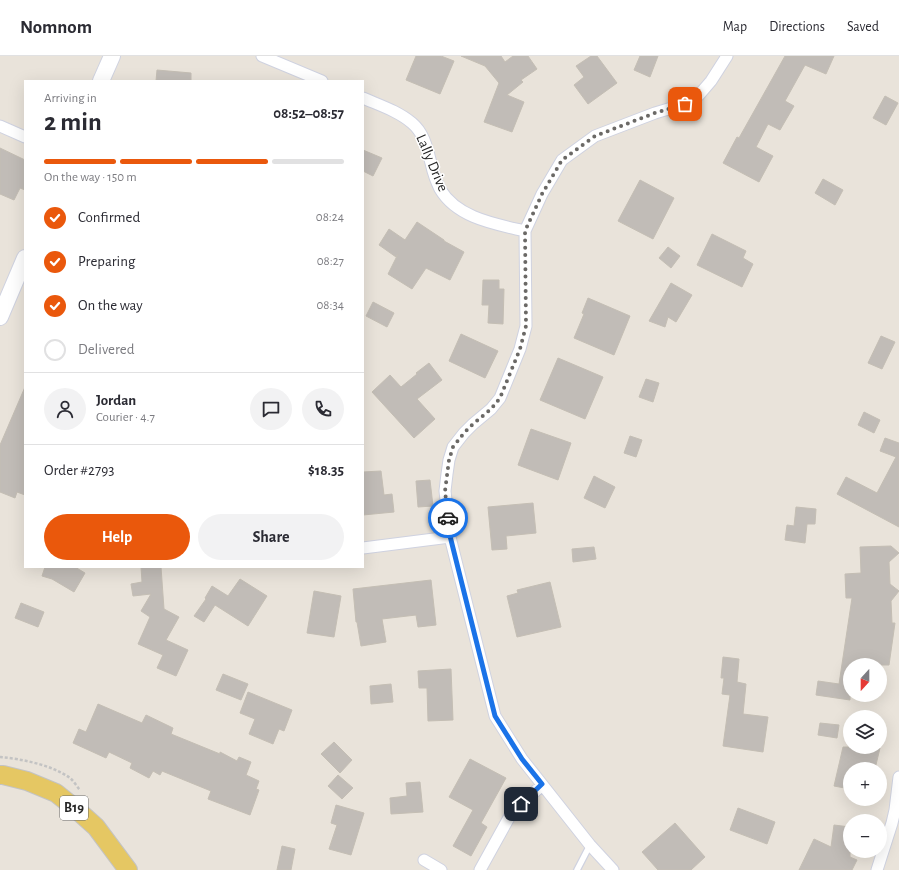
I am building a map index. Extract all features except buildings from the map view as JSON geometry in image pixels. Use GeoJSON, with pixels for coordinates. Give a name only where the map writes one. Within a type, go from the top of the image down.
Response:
{"type":"FeatureCollection","features":[{"type":"Feature","properties":{"kind":"main road","name":"B19"},"geometry":{"type":"LineString","coordinates":[[0,775],[27,781],[56,792],[96,827],[128,870]]}},
{"type":"Feature","properties":{"kind":"street"},"geometry":{"type":"LineString","coordinates":[[101,80],[112,56]]}},
{"type":"Feature","properties":{"kind":"street"},"geometry":{"type":"LineString","coordinates":[[262,56],[320,80]]}},
{"type":"Feature","properties":{"kind":"street"},"geometry":{"type":"LineString","coordinates":[[613,870],[590,845],[522,759],[495,716],[450,536],[445,491],[449,460],[453,447],[464,433],[491,409],[500,398],[520,349],[526,326],[525,231],[542,194],[562,160],[595,136],[655,113],[685,104],[699,95],[711,81],[727,56]]}},
{"type":"Feature","properties":{"kind":"street","name":"Lally Drive"},"geometry":{"type":"LineString","coordinates":[[364,98],[399,114],[412,123],[420,132],[425,142],[440,189],[448,199],[462,210],[476,217],[496,224],[525,231]]}},
{"type":"Feature","properties":{"kind":"street"},"geometry":{"type":"LineString","coordinates":[[0,126],[24,137]]}},
{"type":"Feature","properties":{"kind":"street"},"geometry":{"type":"LineString","coordinates":[[0,317],[24,260]]}},
{"type":"Feature","properties":{"kind":"street"},"geometry":{"type":"LineString","coordinates":[[364,548],[450,536]]}},
{"type":"Feature","properties":{"kind":"street"},"geometry":{"type":"LineString","coordinates":[[877,870],[892,822],[899,777]]}},
{"type":"Feature","properties":{"kind":"street"},"geometry":{"type":"LineString","coordinates":[[480,870],[511,814],[542,784]]}},
{"type":"Feature","properties":{"kind":"street"},"geometry":{"type":"LineString","coordinates":[[424,860],[441,870]]}},
{"type":"Feature","properties":{"kind":"lane"},"geometry":{"type":"LineString","coordinates":[[577,870],[590,845]]}},
{"type":"Feature","properties":{"kind":"way so far"},"geometry":{"type":"LineString","coordinates":[[448,518],[445,491],[449,460],[453,447],[464,433],[491,409],[500,398],[520,349],[526,326],[525,231],[542,194],[562,160],[595,136],[655,113],[685,104]]}},
{"type":"Feature","properties":{"kind":"route"},"geometry":{"type":"LineString","coordinates":[[448,518],[450,536],[468,612],[495,716],[522,759],[542,784],[521,804]]}}]}
